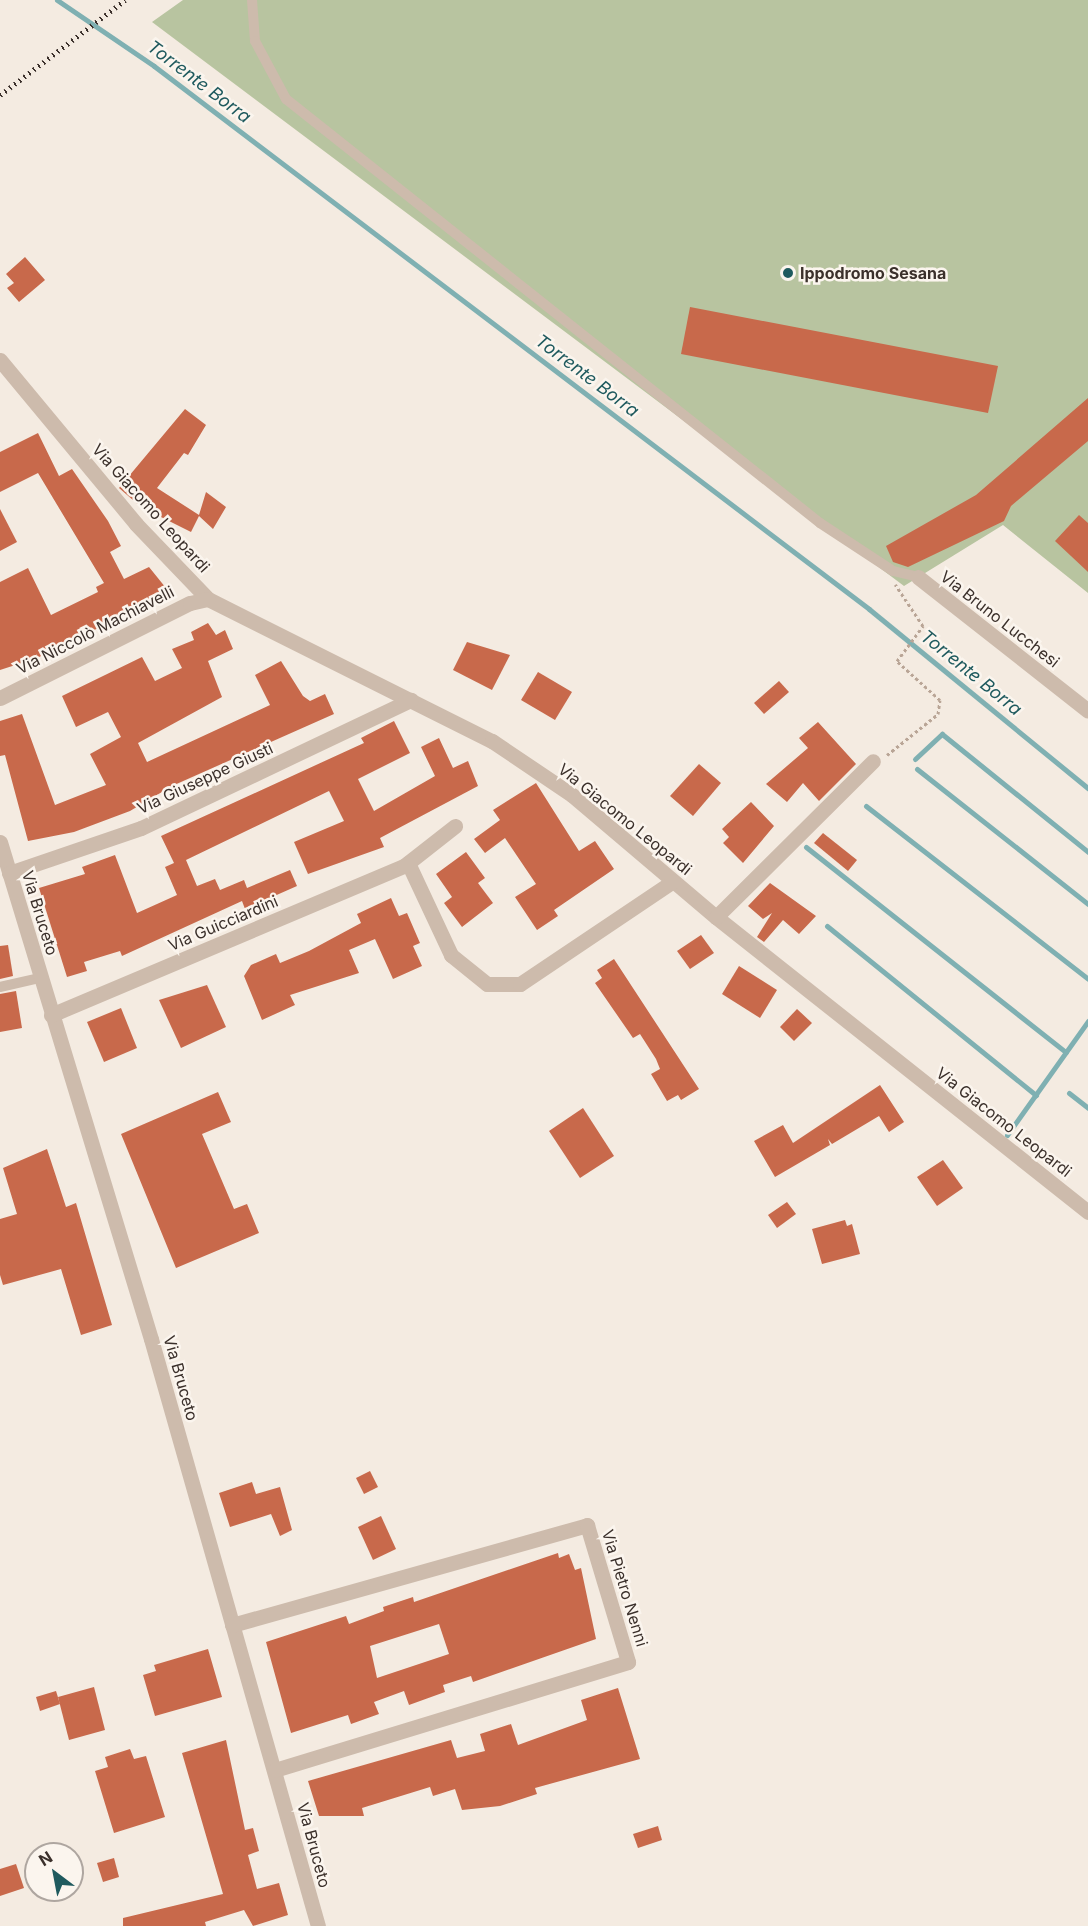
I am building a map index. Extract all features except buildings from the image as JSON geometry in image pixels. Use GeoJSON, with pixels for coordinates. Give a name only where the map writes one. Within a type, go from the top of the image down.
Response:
{"type":"FeatureCollection","features":[{"type":"Feature","properties":{"kind":"street","name":"Via Giacomo Leopardi"},"geometry":{"type":"LineString","coordinates":[[0,360],[136,524],[208,599],[492,741],[572,795],[716,917],[1088,1212]]}},
{"type":"Feature","properties":{"kind":"street","name":"Via Bruno Lucchesi"},"geometry":{"type":"LineString","coordinates":[[918,577],[1088,711]]}},
{"type":"Feature","properties":{"kind":"street","name":"Via Niccolò Machiavelli"},"geometry":{"type":"LineString","coordinates":[[0,698],[190,603],[208,599]]}},
{"type":"Feature","properties":{"kind":"street","name":"Via Giuseppe Giusti"},"geometry":{"type":"LineString","coordinates":[[9,873],[141,828],[411,700]]}},
{"type":"Feature","properties":{"kind":"street"},"geometry":{"type":"LineString","coordinates":[[716,917],[873,761]]}},
{"type":"Feature","properties":{"kind":"street","name":"Via Guicciardini"},"geometry":{"type":"LineString","coordinates":[[51,1016],[408,863],[455,826]]}},
{"type":"Feature","properties":{"kind":"street","name":"Via Bruceto"},"geometry":{"type":"LineString","coordinates":[[0,845],[275,1770],[318,1926]]}},
{"type":"Feature","properties":{"kind":"street"},"geometry":{"type":"LineString","coordinates":[[408,863],[451,955],[487,984],[520,984],[673,881]]}},
{"type":"Feature","properties":{"kind":"street","name":"Via Pietro Nenni"},"geometry":{"type":"LineString","coordinates":[[232,1625],[587,1525],[628,1662],[275,1770]]}},
{"type":"Feature","properties":{"kind":"lane"},"geometry":{"type":"LineString","coordinates":[[252,0],[255,41],[286,99],[820,523],[893,571],[918,577]]}},
{"type":"Feature","properties":{"kind":"lane"},"geometry":{"type":"LineString","coordinates":[[0,987],[40,978]]}},
{"type":"Feature","properties":{"kind":"path"},"geometry":{"type":"LineString","coordinates":[[873,761],[915,738],[938,714],[940,700],[897,661],[923,626],[895,592],[893,571]]}},
{"type":"Feature","properties":{"kind":"green space","name":"Ippodromo Sesana"},"geometry":{"type":"Polygon","coordinates":[[[183,0],[1088,0],[1088,593],[1003,525],[904,586],[152,22],[183,0]]]}},
{"type":"Feature","properties":{"kind":"waterway","name":"Torrente Borra"},"geometry":{"type":"LineString","coordinates":[[57,0],[154,66],[869,609],[1088,788]]}},
{"type":"Feature","properties":{"kind":"waterway"},"geometry":{"type":"LineString","coordinates":[[915,759],[942,734],[1088,852]]}},
{"type":"Feature","properties":{"kind":"waterway"},"geometry":{"type":"LineString","coordinates":[[917,769],[1088,904]]}},
{"type":"Feature","properties":{"kind":"waterway"},"geometry":{"type":"LineString","coordinates":[[866,806],[1088,979]]}},
{"type":"Feature","properties":{"kind":"waterway"},"geometry":{"type":"LineString","coordinates":[[806,847],[1066,1052]]}},
{"type":"Feature","properties":{"kind":"waterway"},"geometry":{"type":"LineString","coordinates":[[827,926],[1036,1095]]}},
{"type":"Feature","properties":{"kind":"waterway"},"geometry":{"type":"LineString","coordinates":[[1007,1135],[1088,1021]]}},
{"type":"Feature","properties":{"kind":"waterway"},"geometry":{"type":"LineString","coordinates":[[1069,1093],[1088,1108]]}},
{"type":"Feature","properties":{"kind":"railway"},"geometry":{"type":"LineString","coordinates":[[0,95],[125,0]]}},
{"type":"Feature","properties":{"kind":"place","name":"Ippodromo Sesana"},"geometry":{"type":"Point","coordinates":[788,273]}}]}
